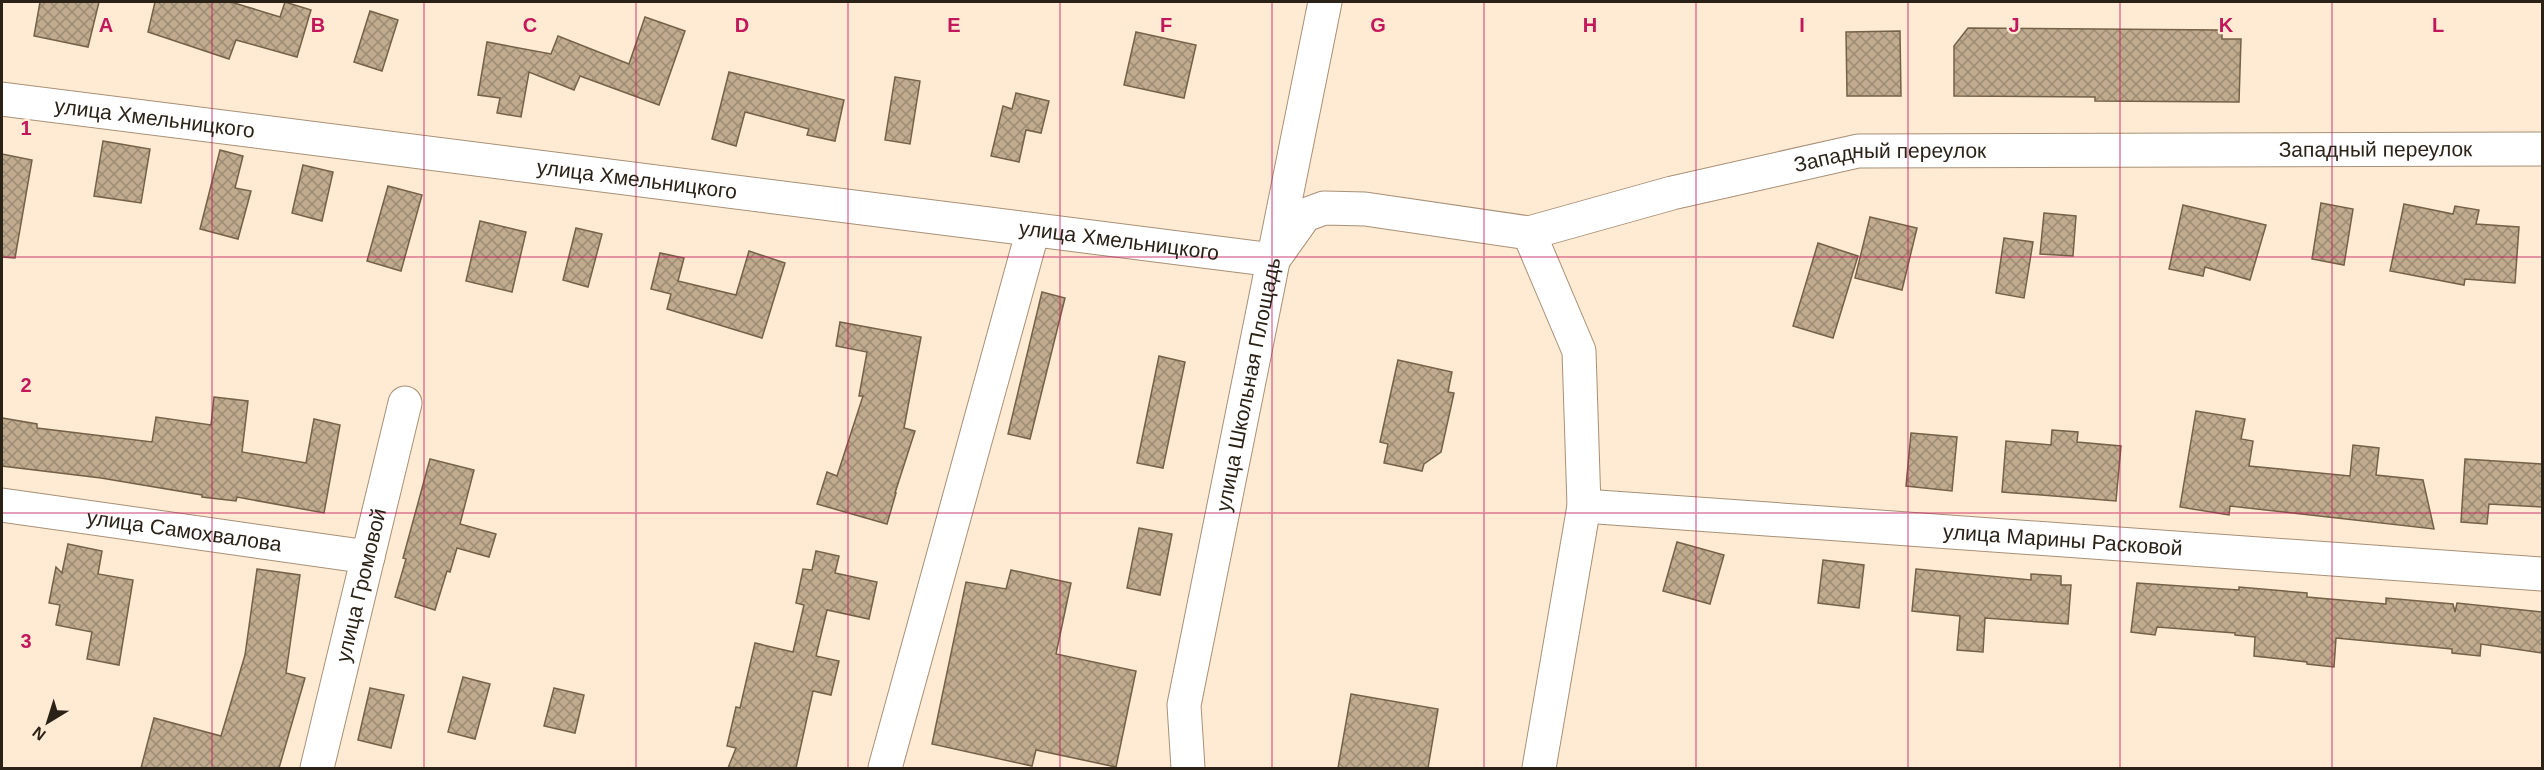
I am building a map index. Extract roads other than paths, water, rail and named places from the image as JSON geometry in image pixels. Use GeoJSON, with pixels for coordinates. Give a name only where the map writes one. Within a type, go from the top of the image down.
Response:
{"type":"FeatureCollection","features":[{"type":"Feature","properties":{"kind":"street","name":"улица Школьная Площадь"},"geometry":{"type":"LineString","coordinates":[[1188,768],[1184,705],[1325,2]]}},
{"type":"Feature","properties":{"kind":"street","name":"улица Хмельницкого"},"geometry":{"type":"LineString","coordinates":[[2,99],[1273,260]]}},
{"type":"Feature","properties":{"kind":"street","name":"Западный переулок"},"geometry":{"type":"LineString","coordinates":[[1273,260],[1305,215],[1324,208],[1365,209],[1529,233],[1672,193],[1858,151],[2542,148]]}},
{"type":"Feature","properties":{"kind":"street"},"geometry":{"type":"LineString","coordinates":[[885,768],[1033,230]]}},
{"type":"Feature","properties":{"kind":"street"},"geometry":{"type":"LineString","coordinates":[[1529,233],[1579,351],[1584,506],[1539,768]]}},
{"type":"Feature","properties":{"kind":"street","name":"улица Громовой"},"geometry":{"type":"LineString","coordinates":[[317,768],[405,403]]}},
{"type":"Feature","properties":{"kind":"street","name":"улица Самохвалова"},"geometry":{"type":"LineString","coordinates":[[2,505],[368,557]]}},
{"type":"Feature","properties":{"kind":"street","name":"улица Марины Расковой"},"geometry":{"type":"LineString","coordinates":[[1584,506],[2542,574]]}}]}
